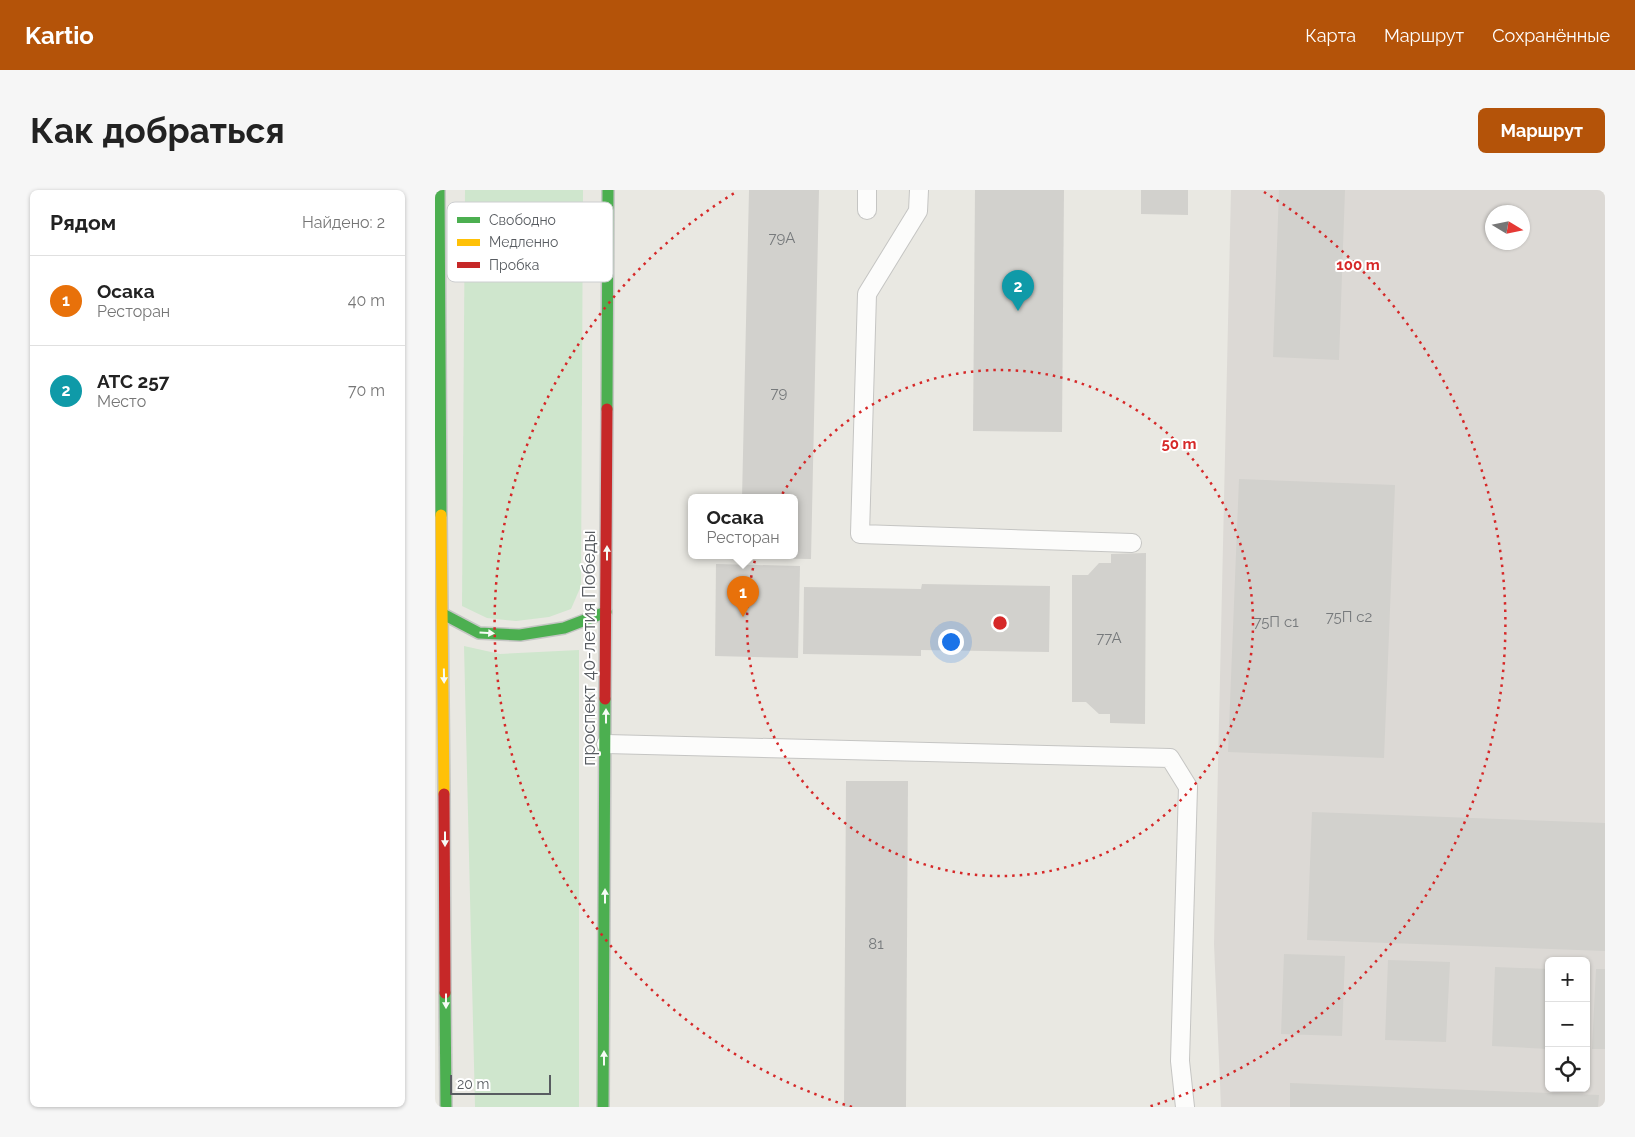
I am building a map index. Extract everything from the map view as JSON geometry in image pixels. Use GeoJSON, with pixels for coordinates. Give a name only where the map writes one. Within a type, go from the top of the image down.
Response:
{"type":"FeatureCollection","features":[{"type":"Feature","properties":{"kind":"main road"},"geometry":{"type":"LineString","coordinates":[[439,190],[446,1107]]}},
{"type":"Feature","properties":{"kind":"main road","name":"проспект 40-летия Победы"},"geometry":{"type":"LineString","coordinates":[[603,1107],[608,282]]}},
{"type":"Feature","properties":{"kind":"main road"},"geometry":{"type":"LineString","coordinates":[[443,614],[479,633],[520,635],[564,628],[606,612]]}},
{"type":"Feature","properties":{"kind":"lane"},"geometry":{"type":"LineString","coordinates":[[867,190],[867,210]]}},
{"type":"Feature","properties":{"kind":"lane"},"geometry":{"type":"LineString","coordinates":[[919,190],[918,211],[867,294],[860,534],[1132,543]]}},
{"type":"Feature","properties":{"kind":"lane"},"geometry":{"type":"LineString","coordinates":[[606,744],[1170,758],[1188,787],[1180,1061],[1185,1107]]}},
{"type":"Feature","properties":{"kind":"shaded area"},"geometry":{"type":"Polygon","coordinates":[[[1231,190],[1605,190],[1605,1107],[1221,1107],[1214,944],[1231,190]]]}},
{"type":"Feature","properties":{"kind":"green space"},"geometry":{"type":"Polygon","coordinates":[[[465,190],[583,190],[583,202],[465,202],[465,190]]]}},
{"type":"Feature","properties":{"kind":"green space"},"geometry":{"type":"Polygon","coordinates":[[[464,282],[583,282],[581,586],[571,609],[549,617],[516,621],[487,618],[462,606],[464,282]]]}},
{"type":"Feature","properties":{"kind":"green space"},"geometry":{"type":"Polygon","coordinates":[[[464,646],[500,654],[579,650],[579,1107],[475,1107],[464,646]]]}},
{"type":"Feature","properties":{"kind":"building"},"geometry":{"type":"Polygon","coordinates":[[[749,190],[819,190],[811,559],[798,559],[798,494],[742,494],[749,190]]]}},
{"type":"Feature","properties":{"kind":"building"},"geometry":{"type":"Polygon","coordinates":[[[975,190],[1064,190],[1062,432],[973,431],[975,190]]]}},
{"type":"Feature","properties":{"kind":"building"},"geometry":{"type":"Polygon","coordinates":[[[1141,190],[1188,190],[1188,215],[1141,214],[1141,190]]]}},
{"type":"Feature","properties":{"kind":"building"},"geometry":{"type":"Polygon","coordinates":[[[1279,190],[1345,190],[1339,360],[1273,357],[1279,190]]]}},
{"type":"Feature","properties":{"kind":"building"},"geometry":{"type":"Polygon","coordinates":[[[1239,479],[1395,485],[1384,758],[1228,752],[1239,479]]]}},
{"type":"Feature","properties":{"kind":"building"},"geometry":{"type":"Polygon","coordinates":[[[1146,553],[1145,724],[1110,723],[1110,714],[1099,714],[1086,702],[1072,702],[1072,575],[1088,575],[1099,563],[1111,563],[1111,554],[1146,553]]]}},
{"type":"Feature","properties":{"kind":"building"},"geometry":{"type":"Polygon","coordinates":[[[716,564],[800,566],[798,658],[715,656],[716,564]]]}},
{"type":"Feature","properties":{"kind":"building"},"geometry":{"type":"Polygon","coordinates":[[[922,584],[1050,586],[1049,652],[921,650],[921,656],[803,654],[804,587],[921,589],[922,584]]]}},
{"type":"Feature","properties":{"kind":"building"},"geometry":{"type":"Polygon","coordinates":[[[846,781],[908,781],[906,1107],[844,1107],[846,781]]]}},
{"type":"Feature","properties":{"kind":"building"},"geometry":{"type":"Polygon","coordinates":[[[1312,812],[1605,823],[1605,951],[1307,940],[1312,812]]]}},
{"type":"Feature","properties":{"kind":"building"},"geometry":{"type":"Polygon","coordinates":[[[1284,954],[1345,956],[1342,1036],[1281,1034],[1284,954]]]}},
{"type":"Feature","properties":{"kind":"building"},"geometry":{"type":"Polygon","coordinates":[[[1388,960],[1450,962],[1446,1042],[1385,1040],[1388,960]]]}},
{"type":"Feature","properties":{"kind":"building"},"geometry":{"type":"Polygon","coordinates":[[[1495,967],[1545,969],[1545,1049],[1492,1046],[1495,967]]]}},
{"type":"Feature","properties":{"kind":"building"},"geometry":{"type":"Polygon","coordinates":[[[1596,969],[1605,969],[1605,1049],[1592,1049],[1596,969]]]}},
{"type":"Feature","properties":{"kind":"building"},"geometry":{"type":"Polygon","coordinates":[[[1290,1083],[1599,1095],[1598,1107],[1290,1107],[1290,1083]]]}},
{"type":"Feature","properties":{"kind":"traffic: fast"},"geometry":{"type":"LineString","coordinates":[[439,190],[441,515]]}},
{"type":"Feature","properties":{"kind":"traffic: fast"},"geometry":{"type":"LineString","coordinates":[[608,190],[608,202]]}},
{"type":"Feature","properties":{"kind":"traffic: fast"},"geometry":{"type":"LineString","coordinates":[[607,409],[608,282]]}},
{"type":"Feature","properties":{"kind":"traffic: fast"},"geometry":{"type":"LineString","coordinates":[[443,614],[479,633],[520,635],[564,628],[606,612]]}},
{"type":"Feature","properties":{"kind":"traffic: fast"},"geometry":{"type":"LineString","coordinates":[[603,1107],[605,699]]}},
{"type":"Feature","properties":{"kind":"traffic: fast"},"geometry":{"type":"LineString","coordinates":[[445,993],[446,1107]]}},
{"type":"Feature","properties":{"kind":"traffic: slow"},"geometry":{"type":"LineString","coordinates":[[441,515],[444,794]]}},
{"type":"Feature","properties":{"kind":"traffic: jam"},"geometry":{"type":"LineString","coordinates":[[605,699],[607,409]]}},
{"type":"Feature","properties":{"kind":"traffic: jam"},"geometry":{"type":"LineString","coordinates":[[444,794],[445,993]]}},
{"type":"Feature","properties":{"kind":"place","name":"АТС 257"},"geometry":{"type":"Point","coordinates":[1018,311]}},
{"type":"Feature","properties":{"kind":"place","name":"Осака"},"geometry":{"type":"Point","coordinates":[743,617]}}]}
